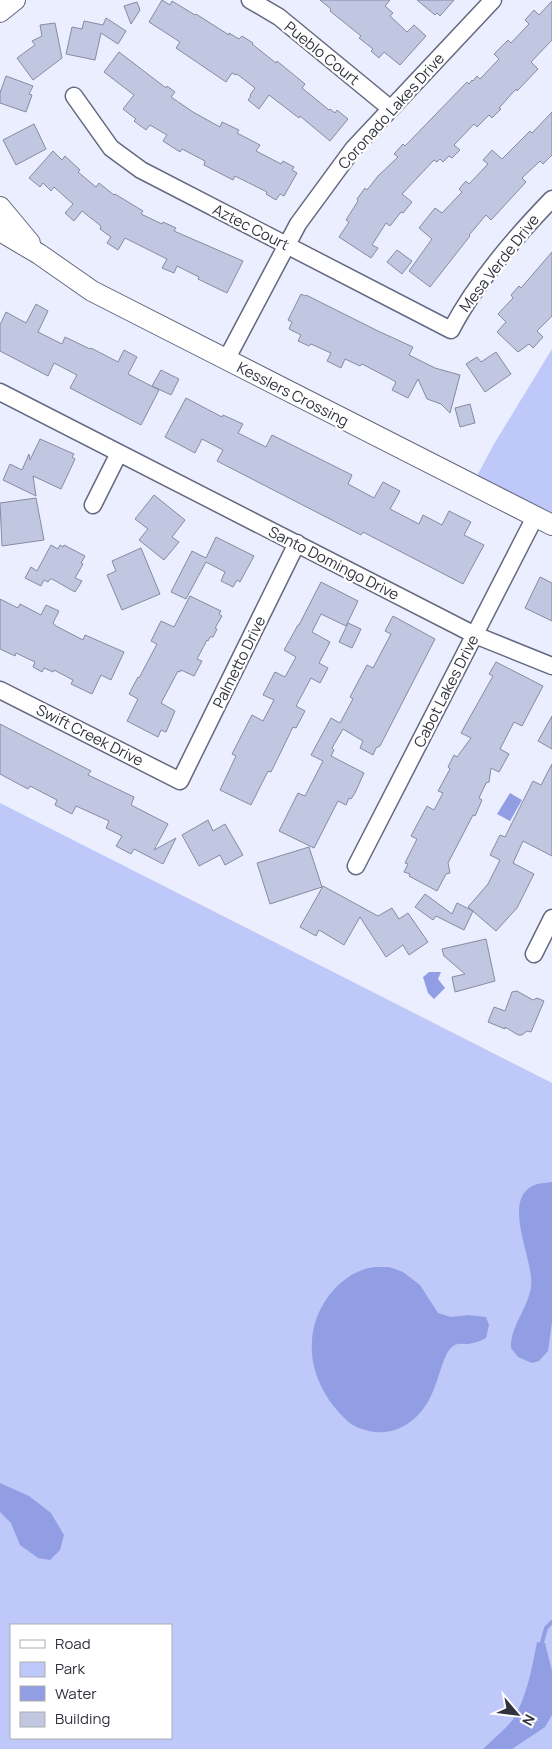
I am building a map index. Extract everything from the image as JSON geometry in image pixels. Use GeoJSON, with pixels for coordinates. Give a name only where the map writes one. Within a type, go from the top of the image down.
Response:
{"type":"FeatureCollection","features":[{"type":"Feature","properties":{"kind":"street"},"geometry":{"type":"LineString","coordinates":[[0,12],[15,0]]}},
{"type":"Feature","properties":{"kind":"street","name":"Pueblo Court"},"geometry":{"type":"LineString","coordinates":[[250,0],[279,17],[391,108]]}},
{"type":"Feature","properties":{"kind":"street","name":"Coronado Lakes Drive"},"geometry":{"type":"LineString","coordinates":[[226,360],[298,224],[353,150],[493,0]]}},
{"type":"Feature","properties":{"kind":"street","name":"Aztec Court"},"geometry":{"type":"LineString","coordinates":[[74,96],[111,148],[141,170],[451,330]]}},
{"type":"Feature","properties":{"kind":"street","name":"Mesa Verde Drive"},"geometry":{"type":"LineString","coordinates":[[451,330],[465,304],[529,222],[552,199]]}},
{"type":"Feature","properties":{"kind":"street","name":"Kesslers Crossing"},"geometry":{"type":"LineString","coordinates":[[0,207],[39,254]]}},
{"type":"Feature","properties":{"kind":"street","name":"Kesslers Crossing"},"geometry":{"type":"LineString","coordinates":[[0,231],[39,254],[92,291],[543,521]]}},
{"type":"Feature","properties":{"kind":"street","name":"Santo Domingo Drive"},"geometry":{"type":"LineString","coordinates":[[0,392],[475,635],[552,666]]}},
{"type":"Feature","properties":{"kind":"street"},"geometry":{"type":"LineString","coordinates":[[93,505],[119,453]]}},
{"type":"Feature","properties":{"kind":"street","name":"Cabot Lakes Drive"},"geometry":{"type":"LineString","coordinates":[[356,866],[475,635],[543,521]]}},
{"type":"Feature","properties":{"kind":"street","name":"Palmetto Drive"},"geometry":{"type":"LineString","coordinates":[[180,781],[298,543]]}},
{"type":"Feature","properties":{"kind":"street","name":"Swift Creek Drive"},"geometry":{"type":"LineString","coordinates":[[0,690],[180,781]]}},
{"type":"Feature","properties":{"kind":"street"},"geometry":{"type":"LineString","coordinates":[[534,954],[552,918]]}},
{"type":"Feature","properties":{"kind":"green space"},"geometry":{"type":"Polygon","coordinates":[[[552,349],[552,513],[477,476],[494,444],[552,349]]]}},
{"type":"Feature","properties":{"kind":"green space"},"geometry":{"type":"Polygon","coordinates":[[[0,803],[552,1083],[552,1749],[0,1749],[0,803]]]}},
{"type":"Feature","properties":{"kind":"water"},"geometry":{"type":"Polygon","coordinates":[[[510,793],[522,800],[510,821],[497,814],[510,793]]]}},
{"type":"Feature","properties":{"kind":"water"},"geometry":{"type":"Polygon","coordinates":[[[429,972],[441,972],[438,979],[445,988],[434,999],[428,993],[423,977],[429,972]]]}},
{"type":"Feature","properties":{"kind":"water"},"geometry":{"type":"Polygon","coordinates":[[[552,1182],[552,1322],[548,1351],[539,1361],[532,1363],[518,1357],[511,1348],[513,1333],[531,1287],[531,1275],[519,1215],[520,1202],[526,1191],[537,1184],[552,1182]]]}},
{"type":"Feature","properties":{"kind":"water"},"geometry":{"type":"Polygon","coordinates":[[[375,1267],[389,1267],[403,1272],[420,1285],[438,1313],[451,1317],[468,1315],[486,1317],[489,1325],[486,1338],[473,1343],[457,1344],[448,1351],[430,1398],[416,1417],[396,1430],[385,1432],[372,1432],[356,1427],[338,1412],[321,1386],[315,1369],[312,1351],[317,1316],[331,1293],[351,1276],[362,1270],[375,1267]]]}},
{"type":"Feature","properties":{"kind":"water"},"geometry":{"type":"Polygon","coordinates":[[[0,1483],[29,1496],[51,1513],[64,1535],[60,1550],[50,1560],[38,1558],[20,1545],[11,1523],[0,1512],[0,1483]]]}},
{"type":"Feature","properties":{"kind":"water"},"geometry":{"type":"Polygon","coordinates":[[[537,1642],[545,1643],[552,1671],[552,1715],[545,1727],[512,1749],[483,1749],[511,1722],[519,1709],[537,1642]]]}},
{"type":"Feature","properties":{"kind":"building"},"geometry":{"type":"Polygon","coordinates":[[[162,0],[170,5],[172,1],[229,35],[229,33],[239,39],[242,36],[253,43],[305,84],[302,88],[329,110],[335,113],[337,110],[348,119],[330,141],[300,116],[299,118],[269,95],[259,109],[248,100],[255,88],[237,74],[232,73],[226,82],[176,48],[180,42],[149,22],[162,0]]]}},
{"type":"Feature","properties":{"kind":"building"},"geometry":{"type":"Polygon","coordinates":[[[320,0],[390,0],[385,6],[393,13],[390,16],[407,32],[414,25],[426,36],[400,65],[384,52],[379,58],[371,51],[373,49],[359,38],[361,36],[330,11],[331,9],[320,0]]]}},
{"type":"Feature","properties":{"kind":"building"},"geometry":{"type":"Polygon","coordinates":[[[417,0],[454,0],[440,16],[437,13],[435,15],[417,0]]]}},
{"type":"Feature","properties":{"kind":"building"},"geometry":{"type":"Polygon","coordinates":[[[552,1],[552,40],[531,62],[538,69],[517,91],[516,89],[492,118],[489,115],[477,127],[474,124],[454,145],[460,150],[452,158],[449,156],[443,162],[440,159],[437,162],[434,160],[402,194],[412,202],[390,226],[386,223],[372,245],[378,248],[371,258],[339,237],[349,222],[346,220],[358,201],[357,199],[365,188],[367,190],[378,176],[398,157],[394,154],[403,144],[405,146],[467,82],[469,84],[477,76],[480,79],[499,59],[494,54],[508,40],[511,43],[529,24],[525,20],[534,10],[539,15],[552,1]]]}},
{"type":"Feature","properties":{"kind":"building"},"geometry":{"type":"Polygon","coordinates":[[[137,2],[140,10],[131,24],[124,6],[137,2]]]}},
{"type":"Feature","properties":{"kind":"building"},"geometry":{"type":"Polygon","coordinates":[[[106,18],[126,31],[118,44],[101,33],[95,60],[66,54],[72,27],[82,29],[84,21],[103,25],[106,18]]]}},
{"type":"Feature","properties":{"kind":"building"},"geometry":{"type":"Polygon","coordinates":[[[55,23],[62,58],[33,80],[17,58],[35,45],[32,41],[42,36],[40,25],[55,23]]]}},
{"type":"Feature","properties":{"kind":"building"},"geometry":{"type":"Polygon","coordinates":[[[119,52],[166,88],[167,86],[175,92],[171,97],[193,112],[220,127],[222,122],[239,130],[237,133],[260,145],[256,151],[281,164],[283,161],[294,167],[292,170],[297,173],[284,196],[280,194],[276,200],[266,194],[267,192],[235,176],[233,180],[204,165],[205,161],[182,149],[180,152],[163,141],[167,135],[150,125],[146,130],[134,121],[136,119],[123,109],[134,95],[104,72],[119,52]]]}},
{"type":"Feature","properties":{"kind":"building"},"geometry":{"type":"Polygon","coordinates":[[[6,76],[33,86],[29,94],[32,95],[26,112],[0,103],[0,93],[6,76]]]}},
{"type":"Feature","properties":{"kind":"building"},"geometry":{"type":"Polygon","coordinates":[[[552,112],[552,155],[543,164],[540,161],[522,178],[526,182],[491,220],[486,215],[430,287],[409,271],[432,239],[419,228],[435,208],[442,213],[462,192],[459,189],[466,181],[469,184],[488,164],[483,160],[492,150],[502,159],[530,131],[532,133],[552,112]]]}},
{"type":"Feature","properties":{"kind":"building"},"geometry":{"type":"Polygon","coordinates":[[[34,124],[46,149],[16,165],[3,140],[34,124]]]}},
{"type":"Feature","properties":{"kind":"building"},"geometry":{"type":"Polygon","coordinates":[[[53,151],[62,160],[65,156],[80,170],[78,172],[96,187],[99,183],[114,195],[143,211],[141,214],[162,224],[163,222],[176,228],[174,231],[243,261],[227,293],[177,266],[174,273],[162,268],[167,259],[125,238],[118,250],[107,243],[111,237],[100,229],[101,226],[82,211],[74,221],[65,213],[73,204],[54,187],[51,191],[43,183],[40,187],[29,178],[53,151]]]}},
{"type":"Feature","properties":{"kind":"building"},"geometry":{"type":"Polygon","coordinates":[[[397,250],[412,261],[402,274],[387,262],[397,250]]]}},
{"type":"Feature","properties":{"kind":"building"},"geometry":{"type":"Polygon","coordinates":[[[552,252],[552,316],[537,331],[543,337],[533,348],[529,344],[518,352],[497,332],[506,322],[498,314],[513,298],[511,295],[519,286],[521,288],[552,252]]]}},
{"type":"Feature","properties":{"kind":"building"},"geometry":{"type":"Polygon","coordinates":[[[301,294],[413,347],[409,355],[435,368],[460,375],[450,413],[441,404],[427,399],[418,379],[408,398],[392,390],[396,382],[362,364],[360,366],[345,359],[341,368],[327,361],[331,353],[311,344],[309,346],[298,341],[301,335],[289,329],[292,322],[288,320],[301,294]]]}},
{"type":"Feature","properties":{"kind":"building"},"geometry":{"type":"Polygon","coordinates":[[[36,304],[48,311],[38,332],[62,344],[65,337],[118,362],[124,350],[137,357],[128,374],[159,390],[141,425],[70,388],[77,375],[54,363],[48,376],[0,351],[0,325],[6,312],[26,323],[36,304]]]}},
{"type":"Feature","properties":{"kind":"building"},"geometry":{"type":"Polygon","coordinates":[[[496,352],[511,374],[485,392],[466,364],[477,357],[481,362],[496,352]]]}},
{"type":"Feature","properties":{"kind":"building"},"geometry":{"type":"Polygon","coordinates":[[[161,370],[179,379],[171,395],[152,386],[161,370]]]}},
{"type":"Feature","properties":{"kind":"building"},"geometry":{"type":"Polygon","coordinates":[[[186,398],[222,417],[223,415],[243,424],[238,433],[266,447],[272,435],[352,475],[348,484],[374,498],[383,482],[400,491],[390,509],[419,524],[423,515],[442,525],[449,511],[471,522],[464,535],[484,545],[463,584],[363,532],[361,535],[217,461],[223,450],[202,439],[195,453],[165,437],[186,398]]]}},
{"type":"Feature","properties":{"kind":"building"},"geometry":{"type":"Polygon","coordinates":[[[470,404],[475,423],[460,427],[455,408],[470,404]]]}},
{"type":"Feature","properties":{"kind":"building"},"geometry":{"type":"Polygon","coordinates":[[[40,439],[74,454],[72,457],[75,459],[61,489],[33,476],[36,496],[3,480],[10,464],[22,470],[29,454],[30,460],[40,439]]]}},
{"type":"Feature","properties":{"kind":"building"},"geometry":{"type":"Polygon","coordinates":[[[154,495],[185,520],[172,537],[179,542],[164,560],[139,540],[148,529],[135,519],[154,495]]]}},
{"type":"Feature","properties":{"kind":"building"},"geometry":{"type":"Polygon","coordinates":[[[36,498],[44,540],[2,546],[0,503],[36,498]]]}},
{"type":"Feature","properties":{"kind":"building"},"geometry":{"type":"Polygon","coordinates":[[[216,537],[254,556],[240,582],[237,580],[233,587],[221,581],[225,572],[206,562],[186,599],[171,592],[192,551],[206,558],[216,537]]]}},
{"type":"Feature","properties":{"kind":"building"},"geometry":{"type":"Polygon","coordinates":[[[51,545],[58,549],[60,545],[63,547],[64,545],[85,556],[75,578],[82,581],[75,592],[52,579],[48,582],[44,580],[41,586],[25,578],[31,567],[37,571],[51,545]]]}},
{"type":"Feature","properties":{"kind":"building"},"geometry":{"type":"Polygon","coordinates":[[[141,548],[160,594],[122,610],[107,575],[116,571],[112,561],[141,548]]]}},
{"type":"Feature","properties":{"kind":"building"},"geometry":{"type":"Polygon","coordinates":[[[540,577],[552,583],[552,621],[525,608],[540,577]]]}},
{"type":"Feature","properties":{"kind":"building"},"geometry":{"type":"Polygon","coordinates":[[[321,582],[358,601],[346,626],[321,614],[312,632],[330,642],[319,663],[328,668],[320,683],[311,678],[296,706],[305,711],[296,728],[293,727],[271,772],[268,771],[251,805],[220,790],[236,756],[232,754],[252,715],[263,721],[274,700],[263,695],[275,672],[285,677],[296,657],[284,650],[321,582]]]}},
{"type":"Feature","properties":{"kind":"building"},"geometry":{"type":"Polygon","coordinates":[[[190,596],[221,611],[219,614],[222,616],[215,628],[217,629],[213,637],[207,640],[197,659],[202,661],[194,676],[181,670],[180,672],[178,671],[161,703],[175,711],[166,732],[161,730],[158,737],[127,721],[138,699],[129,694],[157,644],[151,641],[161,621],[174,627],[190,596]]]}},
{"type":"Feature","properties":{"kind":"building"},"geometry":{"type":"Polygon","coordinates":[[[0,599],[18,608],[20,604],[41,615],[46,605],[59,611],[53,623],[56,626],[83,640],[85,635],[124,652],[111,680],[101,675],[92,694],[71,684],[73,680],[54,670],[53,672],[44,668],[42,672],[33,667],[35,662],[16,653],[15,656],[0,649],[0,599]]]}},
{"type":"Feature","properties":{"kind":"building"},"geometry":{"type":"Polygon","coordinates":[[[393,616],[435,639],[380,746],[376,748],[373,755],[360,748],[363,741],[343,729],[332,748],[334,750],[331,756],[364,773],[355,793],[351,799],[349,798],[346,805],[338,801],[314,848],[279,831],[298,793],[305,796],[323,761],[311,755],[331,718],[340,723],[353,699],[350,697],[367,665],[373,668],[391,634],[385,631],[393,616]]]}},
{"type":"Feature","properties":{"kind":"building"},"geometry":{"type":"Polygon","coordinates":[[[348,623],[361,629],[352,648],[339,642],[348,623]]]}},
{"type":"Feature","properties":{"kind":"building"},"geometry":{"type":"Polygon","coordinates":[[[496,662],[543,686],[522,726],[514,722],[500,749],[509,754],[499,772],[491,768],[489,782],[486,783],[479,798],[482,800],[475,816],[473,815],[448,863],[450,873],[446,874],[437,891],[404,872],[408,864],[405,863],[417,839],[411,836],[427,806],[434,810],[443,793],[438,791],[450,769],[448,767],[454,755],[457,757],[471,738],[461,733],[493,676],[489,674],[496,662]]]}},
{"type":"Feature","properties":{"kind":"building"},"geometry":{"type":"Polygon","coordinates":[[[552,716],[552,749],[538,741],[552,716]]]}},
{"type":"Feature","properties":{"kind":"building"},"geometry":{"type":"Polygon","coordinates":[[[0,724],[91,771],[88,775],[134,797],[131,805],[168,824],[154,850],[176,838],[163,864],[134,849],[131,854],[116,846],[122,836],[106,828],[109,821],[76,806],[72,814],[55,805],[57,800],[30,786],[28,789],[0,774],[0,724]]]}},
{"type":"Feature","properties":{"kind":"building"},"geometry":{"type":"Polygon","coordinates":[[[552,764],[552,856],[523,841],[513,863],[534,874],[517,908],[496,931],[468,907],[488,884],[500,860],[490,855],[500,835],[505,837],[533,781],[541,785],[552,764]]]}},
{"type":"Feature","properties":{"kind":"building"},"geometry":{"type":"Polygon","coordinates":[[[208,820],[213,831],[225,824],[243,855],[225,865],[220,855],[199,866],[182,835],[208,820]]]}},
{"type":"Feature","properties":{"kind":"building"},"geometry":{"type":"Polygon","coordinates":[[[309,847],[322,887],[270,904],[257,863],[309,847]]]}},
{"type":"Feature","properties":{"kind":"building"},"geometry":{"type":"Polygon","coordinates":[[[323,886],[378,916],[392,908],[399,919],[408,913],[428,942],[409,955],[403,945],[386,957],[360,917],[344,945],[319,930],[316,936],[300,927],[323,886]]]}},
{"type":"Feature","properties":{"kind":"building"},"geometry":{"type":"Polygon","coordinates":[[[425,894],[452,914],[457,903],[473,911],[464,930],[436,916],[433,920],[415,907],[425,894]]]}},
{"type":"Feature","properties":{"kind":"building"},"geometry":{"type":"Polygon","coordinates":[[[486,939],[495,981],[455,992],[452,977],[465,974],[444,956],[442,949],[486,939]]]}},
{"type":"Feature","properties":{"kind":"building"},"geometry":{"type":"Polygon","coordinates":[[[517,991],[533,1000],[537,998],[544,1001],[531,1032],[527,1031],[522,1035],[488,1022],[494,1007],[505,1011],[512,992],[517,991]]]}},
{"type":"Feature","properties":{"kind":"waterway"},"geometry":{"type":"LineString","coordinates":[[541,1646],[546,1628],[552,1622]]}}]}
